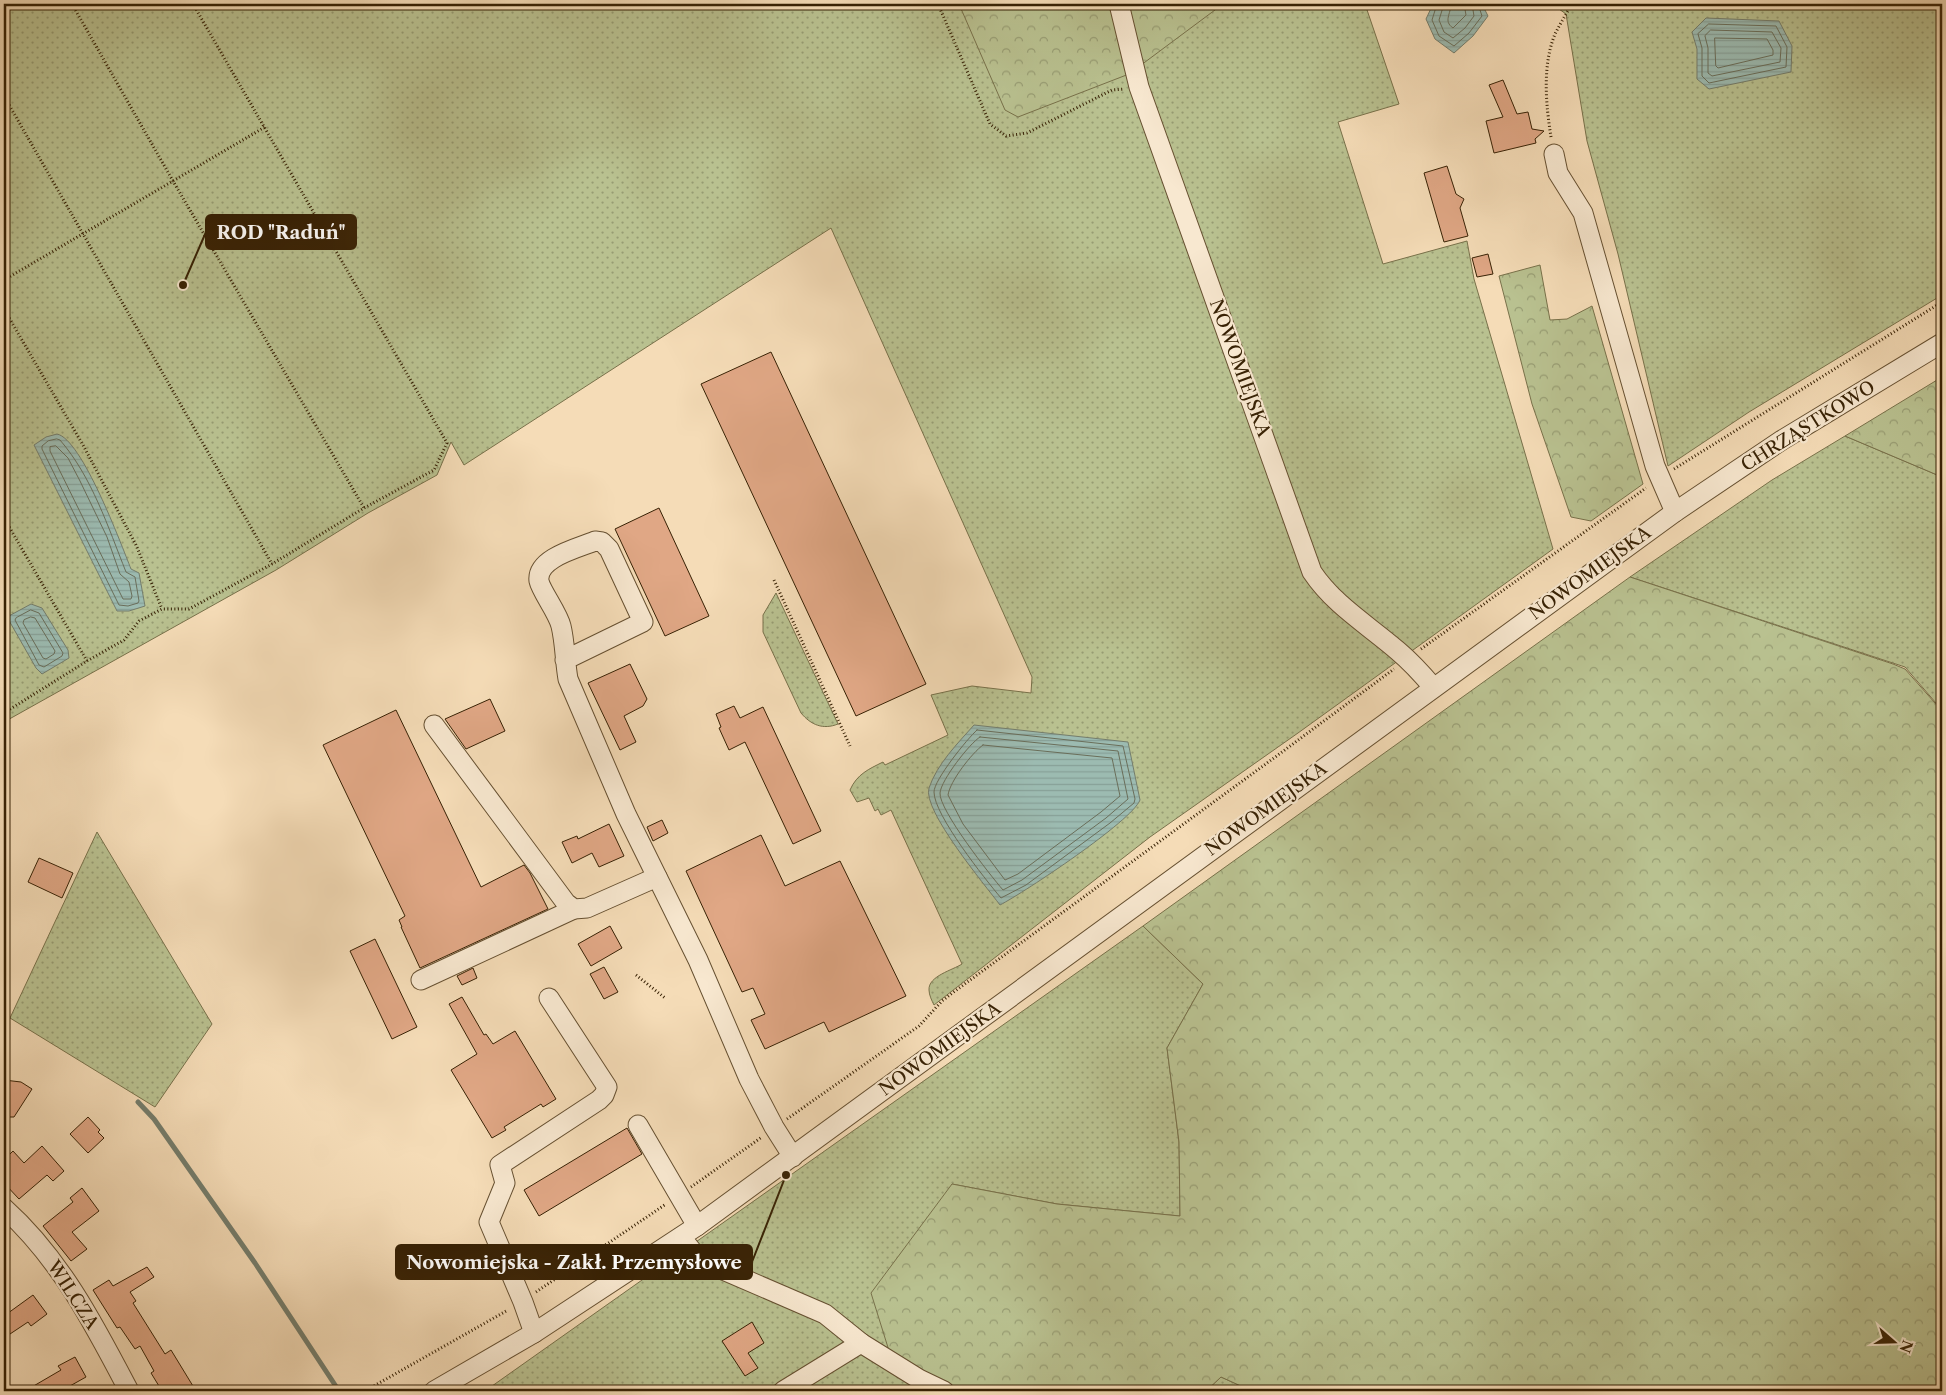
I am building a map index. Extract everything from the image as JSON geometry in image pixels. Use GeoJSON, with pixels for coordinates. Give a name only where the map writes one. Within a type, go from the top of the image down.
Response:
{"type":"FeatureCollection","features":[{"type":"Feature","properties":{"kind":"street","name":"NOWOMIEJSKA"},"geometry":{"type":"LineString","coordinates":[[1119,4],[1139,87],[1312,572],[1321,585],[1339,604],[1406,659],[1433,687]]}},
{"type":"Feature","properties":{"kind":"street"},"geometry":{"type":"LineString","coordinates":[[1554,154],[1558,173],[1583,213],[1655,466],[1675,512]]}},
{"type":"Feature","properties":{"kind":"street","name":"CHRZĄSTKOWO"},"geometry":{"type":"LineString","coordinates":[[1675,512],[1782,440],[1942,342]]}},
{"type":"Feature","properties":{"kind":"street","name":"NOWOMIEJSKA"},"geometry":{"type":"LineString","coordinates":[[434,1391],[534,1333],[697,1226],[1675,512]]}},
{"type":"Feature","properties":{"kind":"street"},"geometry":{"type":"LineString","coordinates":[[565,660],[644,622],[609,548],[602,542],[595,542],[550,559],[542,568],[539,580],[561,625],[565,660],[568,679],[626,814],[698,960],[749,1079],[774,1128],[793,1157]]}},
{"type":"Feature","properties":{"kind":"street"},"geometry":{"type":"LineString","coordinates":[[434,725],[566,903],[574,909]]}},
{"type":"Feature","properties":{"kind":"street"},"geometry":{"type":"LineString","coordinates":[[421,980],[574,909],[587,908],[657,876]]}},
{"type":"Feature","properties":{"kind":"street"},"geometry":{"type":"LineString","coordinates":[[534,1333],[489,1222],[505,1183],[500,1165],[598,1100],[604,1095],[607,1087],[549,998]]}},
{"type":"Feature","properties":{"kind":"street"},"geometry":{"type":"LineString","coordinates":[[638,1124],[697,1226]]}},
{"type":"Feature","properties":{"kind":"street","name":"WILCZA"},"geometry":{"type":"LineString","coordinates":[[4,1208],[46,1253],[76,1296],[101,1338],[128,1391]]}},
{"type":"Feature","properties":{"kind":"street"},"geometry":{"type":"LineString","coordinates":[[681,1237],[697,1257],[825,1314],[861,1343],[919,1379],[944,1391]]}},
{"type":"Feature","properties":{"kind":"street"},"geometry":{"type":"LineString","coordinates":[[784,1391],[861,1343]]}},
{"type":"Feature","properties":{"kind":"path"},"geometry":{"type":"LineString","coordinates":[[72,4],[364,508]]}},
{"type":"Feature","properties":{"kind":"path"},"geometry":{"type":"LineString","coordinates":[[4,713],[124,640],[140,621],[162,609],[189,610],[272,564],[364,508],[434,470],[447,443],[193,4]]}},
{"type":"Feature","properties":{"kind":"path"},"geometry":{"type":"LineString","coordinates":[[938,4],[990,124],[1006,136],[1027,133],[1112,90],[1139,87]]}},
{"type":"Feature","properties":{"kind":"path"},"geometry":{"type":"LineString","coordinates":[[1554,154],[1546,106],[1547,71],[1555,35],[1572,4]]}},
{"type":"Feature","properties":{"kind":"path"},"geometry":{"type":"LineString","coordinates":[[4,96],[272,564]]}},
{"type":"Feature","properties":{"kind":"path"},"geometry":{"type":"LineString","coordinates":[[4,280],[265,127]]}},
{"type":"Feature","properties":{"kind":"path"},"geometry":{"type":"LineString","coordinates":[[365,1391],[523,1302],[679,1196],[919,1026],[951,994],[1270,761],[1406,659],[1660,478],[1942,302]]}},
{"type":"Feature","properties":{"kind":"path"},"geometry":{"type":"LineString","coordinates":[[4,309],[83,445],[136,545],[162,609]]}},
{"type":"Feature","properties":{"kind":"path"},"geometry":{"type":"LineString","coordinates":[[4,518],[87,661]]}},
{"type":"Feature","properties":{"kind":"path"},"geometry":{"type":"LineString","coordinates":[[774,580],[850,746]]}},
{"type":"Feature","properties":{"kind":"path"},"geometry":{"type":"LineString","coordinates":[[636,975],[665,998]]}},
{"type":"Feature","properties":{"kind":"green space"},"geometry":{"type":"Polygon","coordinates":[[[4,4],[1365,4],[1399,104],[1338,122],[1383,264],[1467,241],[1474,279],[1553,549],[1150,837],[934,1005],[929,990],[932,981],[962,964],[891,810],[881,815],[878,809],[875,811],[869,798],[857,802],[850,790],[860,776],[873,767],[883,762],[885,765],[948,735],[931,695],[972,686],[1031,693],[1032,677],[831,228],[464,465],[451,442],[437,475],[368,513],[276,570],[4,722],[4,4]]]}},
{"type":"Feature","properties":{"kind":"green space"},"geometry":{"type":"Polygon","coordinates":[[[959,4],[1223,4],[1129,74],[1018,117],[1005,110],[959,4]]]}},
{"type":"Feature","properties":{"kind":"green space"},"geometry":{"type":"Polygon","coordinates":[[[1552,4],[1942,4],[1942,295],[1749,412],[1668,466],[1618,254],[1587,141],[1566,14],[1552,4]]]}},
{"type":"Feature","properties":{"kind":"green space"},"geometry":{"type":"Polygon","coordinates":[[[1540,265],[1550,320],[1567,319],[1592,306],[1643,484],[1591,521],[1571,517],[1532,404],[1499,276],[1540,265]]]}},
{"type":"Feature","properties":{"kind":"green space"},"geometry":{"type":"Polygon","coordinates":[[[1942,377],[1942,477],[1845,436],[1942,377]]]}},
{"type":"Feature","properties":{"kind":"green space"},"geometry":{"type":"Polygon","coordinates":[[[1845,436],[1942,477],[1942,710],[1905,667],[1630,577],[1772,480],[1845,436]]]}},
{"type":"Feature","properties":{"kind":"green space"},"geometry":{"type":"Polygon","coordinates":[[[1630,577],[1905,669],[1942,711],[1942,1391],[1252,1391],[1221,1377],[1206,1391],[957,1391],[890,1354],[871,1293],[952,1184],[1057,1204],[1180,1216],[1179,1142],[1167,1048],[1203,984],[1143,926],[1630,577]]]}},
{"type":"Feature","properties":{"kind":"green space"},"geometry":{"type":"Polygon","coordinates":[[[776,593],[838,724],[833,726],[818,725],[809,721],[801,713],[763,632],[763,615],[776,593]]]}},
{"type":"Feature","properties":{"kind":"green space"},"geometry":{"type":"Polygon","coordinates":[[[97,832],[212,1024],[155,1107],[10,1018],[97,832]]]}},
{"type":"Feature","properties":{"kind":"green space"},"geometry":{"type":"Polygon","coordinates":[[[1143,926],[1203,984],[1167,1048],[1179,1142],[1180,1216],[1057,1204],[952,1184],[890,1354],[957,1391],[485,1391],[1143,926]]]}},
{"type":"Feature","properties":{"kind":"green space"},"geometry":{"type":"Polygon","coordinates":[[[1221,1377],[1252,1391],[1206,1391],[1221,1377]]]}},
{"type":"Feature","properties":{"kind":"water"},"geometry":{"type":"Polygon","coordinates":[[[1433,4],[1482,4],[1488,16],[1473,36],[1454,53],[1435,39],[1426,19],[1433,4]]]}},
{"type":"Feature","properties":{"kind":"water"},"geometry":{"type":"Polygon","coordinates":[[[1706,18],[1779,21],[1792,46],[1791,72],[1709,89],[1697,79],[1697,49],[1692,32],[1706,18]]]}},
{"type":"Feature","properties":{"kind":"water"},"geometry":{"type":"Polygon","coordinates":[[[57,434],[67,440],[89,472],[131,569],[139,573],[145,606],[129,611],[117,611],[34,445],[46,437],[57,434]]]}},
{"type":"Feature","properties":{"kind":"water"},"geometry":{"type":"Polygon","coordinates":[[[31,604],[42,608],[68,650],[69,658],[42,674],[36,668],[7,617],[31,604]]]}},
{"type":"Feature","properties":{"kind":"water"},"geometry":{"type":"Polygon","coordinates":[[[974,725],[1128,742],[1140,800],[1133,810],[1099,839],[1053,872],[1000,905],[956,847],[935,813],[929,799],[929,788],[937,771],[948,754],[974,725]]]}},
{"type":"Feature","properties":{"kind":"building"},"geometry":{"type":"Polygon","coordinates":[[[1503,80],[1517,114],[1528,112],[1532,129],[1544,131],[1535,139],[1536,143],[1494,153],[1486,121],[1503,117],[1489,85],[1503,80]]]}},
{"type":"Feature","properties":{"kind":"building"},"geometry":{"type":"Polygon","coordinates":[[[1447,166],[1456,194],[1464,199],[1460,208],[1468,236],[1444,242],[1424,173],[1447,166]]]}},
{"type":"Feature","properties":{"kind":"building"},"geometry":{"type":"Polygon","coordinates":[[[1488,254],[1493,274],[1477,277],[1472,258],[1488,254]]]}},
{"type":"Feature","properties":{"kind":"building"},"geometry":{"type":"Polygon","coordinates":[[[771,352],[926,684],[856,716],[701,384],[771,352]]]}},
{"type":"Feature","properties":{"kind":"building"},"geometry":{"type":"Polygon","coordinates":[[[659,508],[709,616],[665,636],[615,529],[659,508]]]}},
{"type":"Feature","properties":{"kind":"building"},"geometry":{"type":"Polygon","coordinates":[[[630,664],[647,699],[643,706],[624,716],[636,742],[620,750],[588,683],[630,664]]]}},
{"type":"Feature","properties":{"kind":"building"},"geometry":{"type":"Polygon","coordinates":[[[490,699],[505,731],[466,749],[445,719],[490,699]]]}},
{"type":"Feature","properties":{"kind":"building"},"geometry":{"type":"Polygon","coordinates":[[[734,706],[740,718],[763,707],[821,831],[793,844],[745,742],[729,750],[719,728],[721,727],[716,714],[734,706]]]}},
{"type":"Feature","properties":{"kind":"building"},"geometry":{"type":"Polygon","coordinates":[[[396,710],[481,887],[524,865],[548,909],[420,968],[401,927],[399,920],[405,916],[323,745],[396,710]]]}},
{"type":"Feature","properties":{"kind":"building"},"geometry":{"type":"Polygon","coordinates":[[[662,820],[668,833],[653,841],[647,827],[662,820]]]}},
{"type":"Feature","properties":{"kind":"building"},"geometry":{"type":"Polygon","coordinates":[[[609,824],[624,856],[599,867],[592,853],[572,863],[562,842],[577,836],[578,839],[609,824]]]}},
{"type":"Feature","properties":{"kind":"building"},"geometry":{"type":"Polygon","coordinates":[[[761,835],[785,886],[840,861],[906,996],[829,1032],[824,1022],[765,1049],[751,1020],[765,1014],[753,988],[742,992],[686,871],[761,835]]]}},
{"type":"Feature","properties":{"kind":"building"},"geometry":{"type":"Polygon","coordinates":[[[39,858],[73,873],[62,898],[28,882],[39,858]]]}},
{"type":"Feature","properties":{"kind":"building"},"geometry":{"type":"Polygon","coordinates":[[[610,926],[622,948],[591,966],[578,944],[610,926]]]}},
{"type":"Feature","properties":{"kind":"building"},"geometry":{"type":"Polygon","coordinates":[[[375,939],[417,1027],[392,1039],[350,951],[375,939]]]}},
{"type":"Feature","properties":{"kind":"building"},"geometry":{"type":"Polygon","coordinates":[[[604,967],[618,992],[604,999],[590,974],[604,967]]]}},
{"type":"Feature","properties":{"kind":"building"},"geometry":{"type":"Polygon","coordinates":[[[473,968],[477,978],[462,985],[457,976],[473,968]]]}},
{"type":"Feature","properties":{"kind":"building"},"geometry":{"type":"Polygon","coordinates":[[[462,997],[484,1035],[486,1034],[493,1044],[515,1031],[556,1099],[543,1107],[541,1104],[504,1127],[506,1130],[492,1138],[451,1070],[477,1054],[449,1004],[462,997]]]}},
{"type":"Feature","properties":{"kind":"building"},"geometry":{"type":"Polygon","coordinates":[[[4,1080],[21,1082],[32,1089],[14,1117],[9,1117],[4,1113],[4,1080]]]}},
{"type":"Feature","properties":{"kind":"building"},"geometry":{"type":"Polygon","coordinates":[[[88,1117],[100,1130],[98,1132],[104,1138],[88,1153],[70,1134],[88,1117]]]}},
{"type":"Feature","properties":{"kind":"building"},"geometry":{"type":"Polygon","coordinates":[[[627,1128],[642,1154],[539,1216],[524,1190],[627,1128]]]}},
{"type":"Feature","properties":{"kind":"building"},"geometry":{"type":"Polygon","coordinates":[[[42,1146],[64,1171],[53,1181],[47,1175],[19,1199],[4,1183],[4,1160],[13,1151],[24,1163],[42,1146]]]}},
{"type":"Feature","properties":{"kind":"building"},"geometry":{"type":"Polygon","coordinates":[[[82,1188],[99,1211],[72,1232],[87,1249],[71,1261],[43,1226],[73,1202],[70,1198],[82,1188]]]}},
{"type":"Feature","properties":{"kind":"building"},"geometry":{"type":"Polygon","coordinates":[[[147,1267],[154,1277],[130,1292],[136,1301],[133,1303],[165,1354],[171,1350],[196,1391],[162,1391],[151,1373],[154,1371],[140,1346],[135,1349],[120,1327],[117,1328],[93,1290],[109,1280],[113,1286],[147,1267]]]}},
{"type":"Feature","properties":{"kind":"building"},"geometry":{"type":"Polygon","coordinates":[[[33,1295],[47,1314],[31,1326],[28,1322],[4,1338],[4,1316],[33,1295]]]}},
{"type":"Feature","properties":{"kind":"building"},"geometry":{"type":"Polygon","coordinates":[[[752,1322],[764,1343],[748,1353],[758,1368],[745,1376],[722,1341],[752,1322]]]}},
{"type":"Feature","properties":{"kind":"building"},"geometry":{"type":"Polygon","coordinates":[[[75,1357],[86,1377],[61,1391],[25,1391],[61,1370],[58,1366],[75,1357]]]}},
{"type":"Feature","properties":{"kind":"waterway"},"geometry":{"type":"LineString","coordinates":[[138,1102],[154,1119],[255,1263],[339,1391]]}},
{"type":"Feature","properties":{"kind":"place","name":"ROD \"Raduń\""},"geometry":{"type":"Point","coordinates":[183,285]}},
{"type":"Feature","properties":{"kind":"place","name":"Nowomiejska - Zakł. Przemysłowe"},"geometry":{"type":"Point","coordinates":[786,1175]}}]}
